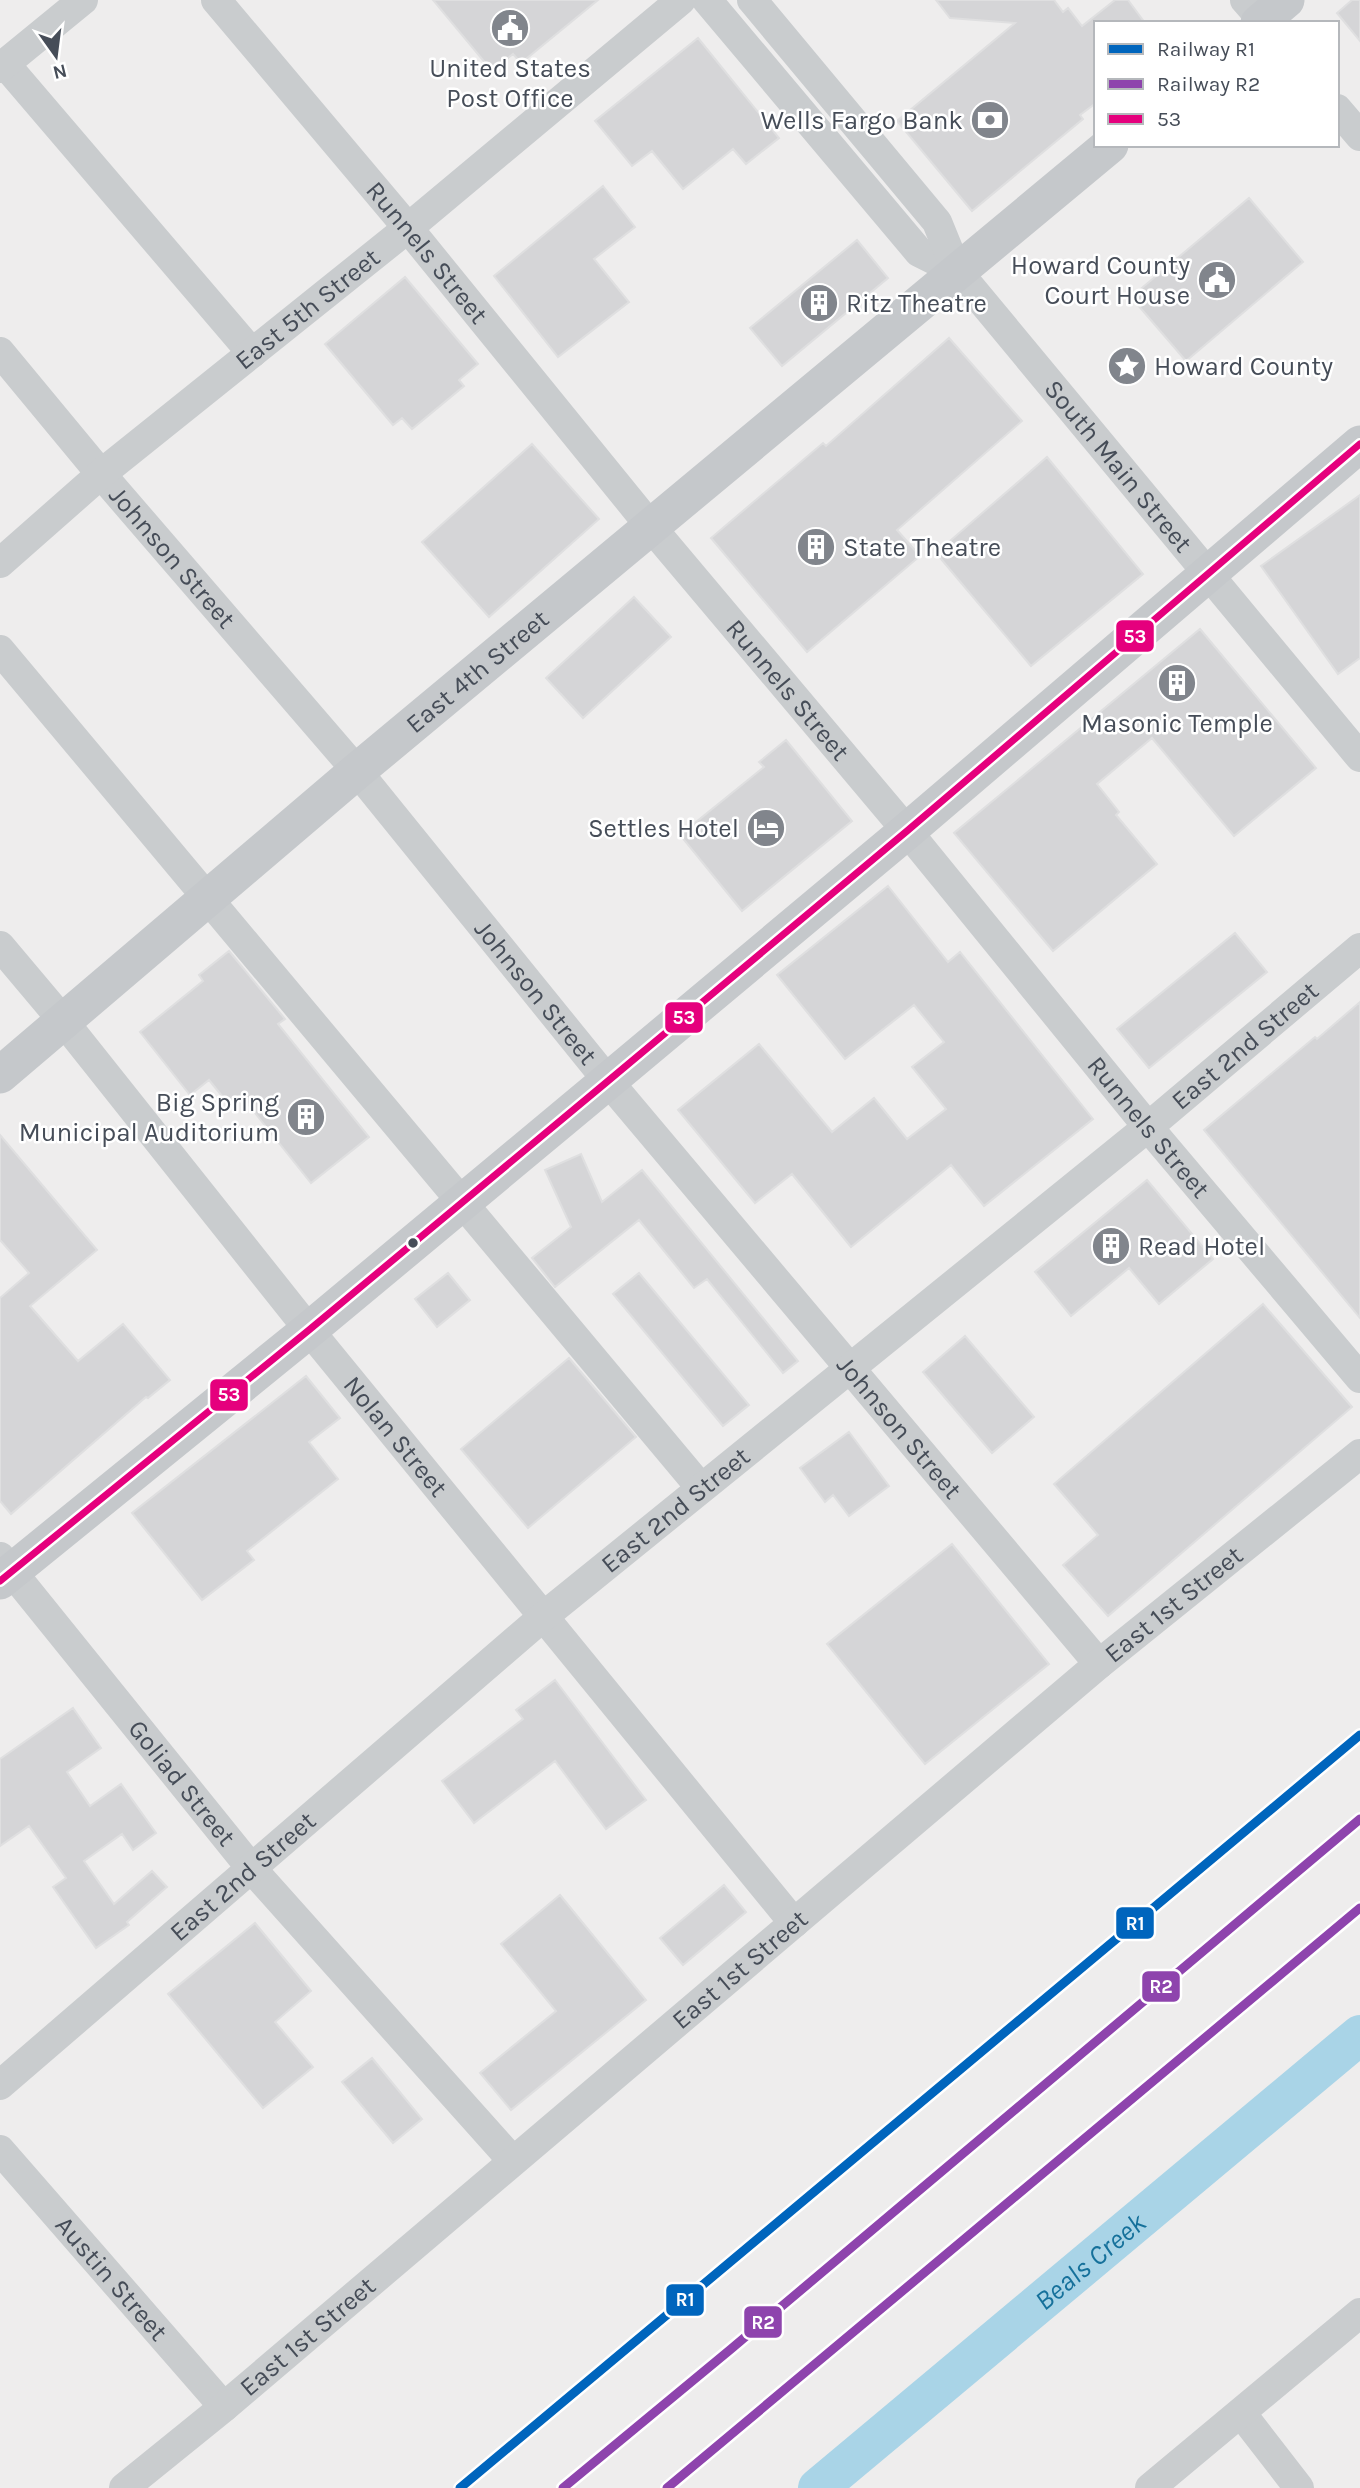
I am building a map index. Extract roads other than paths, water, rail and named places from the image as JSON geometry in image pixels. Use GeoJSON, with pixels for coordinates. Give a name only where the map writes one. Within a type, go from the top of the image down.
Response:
{"type":"FeatureCollection","features":[{"type":"Feature","properties":{"kind":"main road","name":"East 4th Street"},"geometry":{"type":"LineString","coordinates":[[0,1075],[358,771],[1108,147]]}},
{"type":"Feature","properties":{"kind":"main road"},"geometry":{"type":"LineString","coordinates":[[4,1570],[309,1330],[462,1203],[907,831],[1360,444]]}},
{"type":"Feature","properties":{"kind":"street"},"geometry":{"type":"LineString","coordinates":[[83,0],[4,60],[252,353]]}},
{"type":"Feature","properties":{"kind":"street","name":"Runnels Street"},"geometry":{"type":"LineString","coordinates":[[216,0],[408,228],[651,527],[907,831],[1148,1127],[1360,1378]]}},
{"type":"Feature","properties":{"kind":"street","name":"East 5th Street"},"geometry":{"type":"LineString","coordinates":[[0,564],[101,474],[408,228],[681,0]]}},
{"type":"Feature","properties":{"kind":"street","name":"South Main Street"},"geometry":{"type":"LineString","coordinates":[[707,0],[919,252],[957,271]]}},
{"type":"Feature","properties":{"kind":"street","name":"South Main Street"},"geometry":{"type":"LineString","coordinates":[[752,0],[937,222],[957,271],[1360,757]]}},
{"type":"Feature","properties":{"kind":"street"},"geometry":{"type":"LineString","coordinates":[[1339,111],[1360,136]]}},
{"type":"Feature","properties":{"kind":"street","name":"Johnson Street"},"geometry":{"type":"LineString","coordinates":[[0,352],[101,474],[358,771],[608,1081],[1099,1664]]}},
{"type":"Feature","properties":{"kind":"street"},"geometry":{"type":"LineString","coordinates":[[0,650],[701,1488]]}},
{"type":"Feature","properties":{"kind":"street","name":"Nolan Street"},"geometry":{"type":"LineString","coordinates":[[0,946],[64,1021],[309,1330],[794,1923]]}},
{"type":"Feature","properties":{"kind":"street","name":"East 2nd Street"},"geometry":{"type":"LineString","coordinates":[[0,2085],[544,1616],[1148,1127],[1360,948]]}},
{"type":"Feature","properties":{"kind":"street","name":"East 1st Street"},"geometry":{"type":"LineString","coordinates":[[124,2488],[224,2407],[1099,1664],[1360,1454]]}},
{"type":"Feature","properties":{"kind":"street","name":"Goliad Street"},"geometry":{"type":"LineString","coordinates":[[4,1570],[251,1868],[512,2160]]}},
{"type":"Feature","properties":{"kind":"street","name":"Austin Street"},"geometry":{"type":"LineString","coordinates":[[0,2150],[224,2407]]}},
{"type":"Feature","properties":{"kind":"street"},"geometry":{"type":"LineString","coordinates":[[1150,2488],[1360,2313]]}},
{"type":"Feature","properties":{"kind":"street"},"geometry":{"type":"LineString","coordinates":[[1241,2413],[1299,2488]]}},
{"type":"Feature","properties":{"kind":"waterway","name":"Beals Creek"},"geometry":{"type":"LineString","coordinates":[[818,2488],[1360,2035]]}},
{"type":"Feature","properties":{"kind":"rail line","name":"R1"},"geometry":{"type":"LineString","coordinates":[[460,2488],[1360,1735]]}},
{"type":"Feature","properties":{"kind":"rail line","name":"R2"},"geometry":{"type":"LineString","coordinates":[[563,2488],[1360,1819]]}},
{"type":"Feature","properties":{"kind":"rail line","name":"R2"},"geometry":{"type":"LineString","coordinates":[[667,2488],[1360,1908]]}},
{"type":"Feature","properties":{"kind":"place","name":"United States Post Office"},"geometry":{"type":"Point","coordinates":[510,28]}},
{"type":"Feature","properties":{"kind":"place","name":"Wells Fargo Bank"},"geometry":{"type":"Point","coordinates":[990,120]}},
{"type":"Feature","properties":{"kind":"place","name":"Howard County Court House"},"geometry":{"type":"Point","coordinates":[1217,280]}},
{"type":"Feature","properties":{"kind":"place","name":"Ritz Theatre"},"geometry":{"type":"Point","coordinates":[819,303]}},
{"type":"Feature","properties":{"kind":"place","name":"Howard County"},"geometry":{"type":"Point","coordinates":[1127,366]}},
{"type":"Feature","properties":{"kind":"place","name":"State Theatre"},"geometry":{"type":"Point","coordinates":[816,547]}},
{"type":"Feature","properties":{"kind":"place","name":"Masonic Temple"},"geometry":{"type":"Point","coordinates":[1177,683]}},
{"type":"Feature","properties":{"kind":"place","name":"Settles Hotel"},"geometry":{"type":"Point","coordinates":[766,828]}},
{"type":"Feature","properties":{"kind":"place","name":"Big Spring Municipal Auditorium"},"geometry":{"type":"Point","coordinates":[306,1117]}},
{"type":"Feature","properties":{"kind":"place","name":"Read Hotel"},"geometry":{"type":"Point","coordinates":[1111,1246]}}]}
